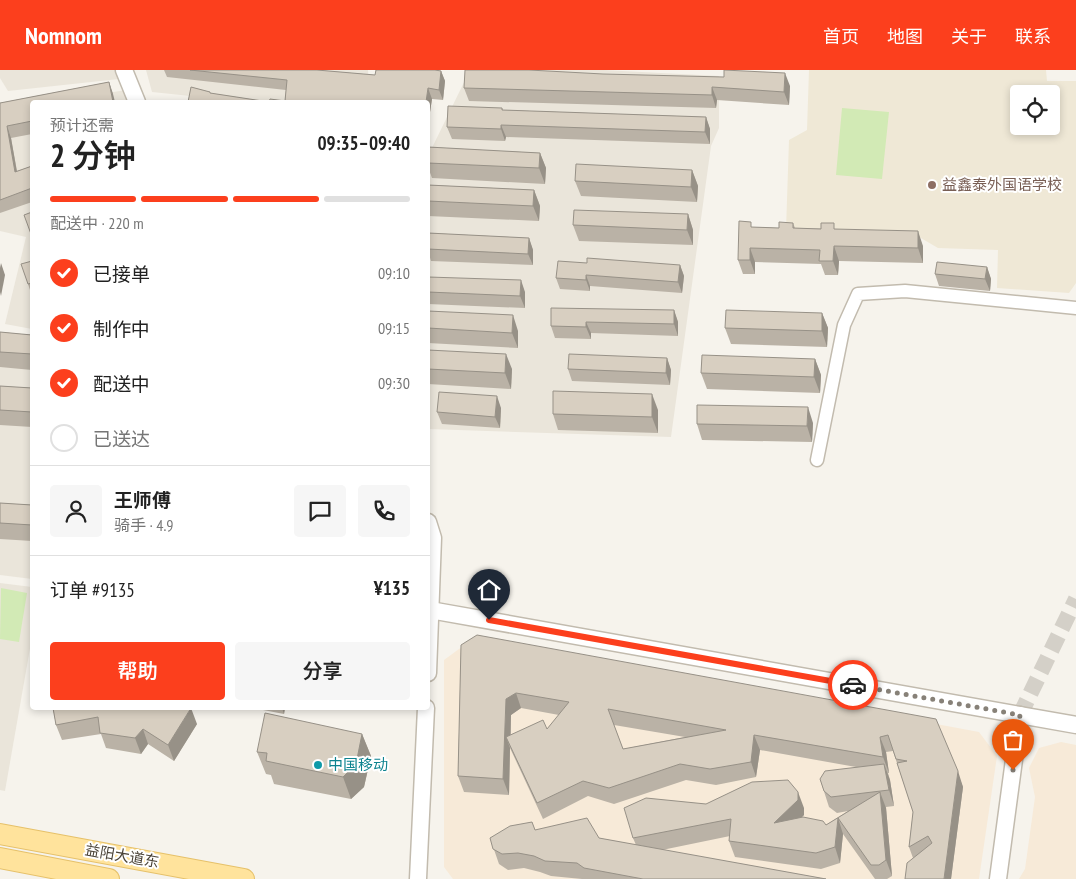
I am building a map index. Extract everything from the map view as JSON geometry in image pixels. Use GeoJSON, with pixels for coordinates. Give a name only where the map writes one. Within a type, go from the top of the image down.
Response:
{"type":"FeatureCollection","features":[{"type":"Feature","properties":{"kind":"main road","name":"益阳大道东"},"geometry":{"type":"LineString","coordinates":[[0,834],[244,879]]}},
{"type":"Feature","properties":{"kind":"main road"},"geometry":{"type":"LineString","coordinates":[[0,858],[109,879]]}},
{"type":"Feature","properties":{"kind":"street"},"geometry":{"type":"LineString","coordinates":[[124,70],[137,100]]}},
{"type":"Feature","properties":{"kind":"street"},"geometry":{"type":"LineString","coordinates":[[816,460],[844,325],[858,294],[905,291],[1076,308]]}},
{"type":"Feature","properties":{"kind":"street"},"geometry":{"type":"LineString","coordinates":[[430,528],[433,538],[430,610],[1076,725]]}},
{"type":"Feature","properties":{"kind":"street"},"geometry":{"type":"LineString","coordinates":[[418,879],[426,710]]}},
{"type":"Feature","properties":{"kind":"street"},"geometry":{"type":"LineString","coordinates":[[998,879],[1020,715]]}},
{"type":"Feature","properties":{"kind":"shaded area"},"geometry":{"type":"Polygon","coordinates":[[[0,70],[119,70],[119,79],[8,91],[0,78],[0,70]]]}},
{"type":"Feature","properties":{"kind":"shaded area"},"geometry":{"type":"Polygon","coordinates":[[[146,70],[368,70],[370,100],[229,100],[152,92],[146,70]]]}},
{"type":"Feature","properties":{"kind":"shaded area"},"geometry":{"type":"Polygon","coordinates":[[[470,70],[603,70],[719,76],[719,128],[711,146],[671,437],[430,429],[430,152],[470,70]]]}},
{"type":"Feature","properties":{"kind":"shaded area","name":"益鑫泰外国语学校"},"geometry":{"type":"Polygon","coordinates":[[[809,70],[1046,70],[1047,81],[1076,81],[1076,283],[1069,293],[997,288],[998,250],[938,248],[914,234],[786,230],[789,140],[807,130],[809,70]]]}},
{"type":"Feature","properties":{"kind":"shaded area"},"geometry":{"type":"Polygon","coordinates":[[[126,90],[129,100],[64,100],[126,90]]]}},
{"type":"Feature","properties":{"kind":"shaded area"},"geometry":{"type":"Polygon","coordinates":[[[30,105],[30,329],[5,324],[26,237],[0,231],[0,111],[30,105]]]}},
{"type":"Feature","properties":{"kind":"shaded area"},"geometry":{"type":"Polygon","coordinates":[[[0,336],[30,342],[30,579],[0,575],[0,336]]]}},
{"type":"Feature","properties":{"kind":"shaded area"},"geometry":{"type":"Polygon","coordinates":[[[0,583],[30,587],[30,648],[5,791],[0,790],[0,583]]]}},
{"type":"Feature","properties":{"kind":"shaded area"},"geometry":{"type":"Polygon","coordinates":[[[474,638],[979,732],[997,756],[979,879],[453,879],[444,867],[444,660],[474,638]]]}},
{"type":"Feature","properties":{"kind":"shaded area"},"geometry":{"type":"Polygon","coordinates":[[[1061,742],[1076,745],[1076,879],[1019,879],[1025,869],[1035,797],[1029,768],[1039,748],[1061,742]]]}},
{"type":"Feature","properties":{"kind":"green space"},"geometry":{"type":"Polygon","coordinates":[[[842,108],[889,112],[882,179],[836,175],[842,108]]]}},
{"type":"Feature","properties":{"kind":"green space"},"geometry":{"type":"Polygon","coordinates":[[[1,588],[27,593],[19,642],[0,639],[1,588]]]}},
{"type":"Feature","properties":{"kind":"building"},"geometry":{"type":"Polygon","coordinates":[[[190,70],[317,70],[375,75],[376,70],[441,71],[439,90],[428,88],[426,100],[285,100],[287,80],[190,70]]]}},
{"type":"Feature","properties":{"kind":"building"},"geometry":{"type":"Polygon","coordinates":[[[465,70],[529,70],[724,77],[724,70],[785,73],[784,92],[712,87],[712,95],[464,88],[465,70]]]}},
{"type":"Feature","properties":{"kind":"building"},"geometry":{"type":"Polygon","coordinates":[[[109,82],[113,100],[30,100],[30,121],[7,126],[15,172],[30,167],[30,189],[0,200],[0,103],[109,82]]]}},
{"type":"Feature","properties":{"kind":"building"},"geometry":{"type":"Polygon","coordinates":[[[191,87],[210,93],[256,100],[188,100],[191,87]]]}},
{"type":"Feature","properties":{"kind":"building"},"geometry":{"type":"Polygon","coordinates":[[[448,106],[502,108],[502,110],[706,117],[705,132],[501,125],[501,129],[447,127],[448,106]]]}},
{"type":"Feature","properties":{"kind":"building"},"geometry":{"type":"Polygon","coordinates":[[[430,147],[540,153],[539,168],[430,163],[430,147]]]}},
{"type":"Feature","properties":{"kind":"building"},"geometry":{"type":"Polygon","coordinates":[[[576,164],[692,170],[691,187],[575,181],[576,164]]]}},
{"type":"Feature","properties":{"kind":"building"},"geometry":{"type":"Polygon","coordinates":[[[430,185],[534,190],[533,206],[430,201],[430,185]]]}},
{"type":"Feature","properties":{"kind":"building"},"geometry":{"type":"Polygon","coordinates":[[[574,210],[688,214],[687,230],[573,225],[574,210]]]}},
{"type":"Feature","properties":{"kind":"building"},"geometry":{"type":"Polygon","coordinates":[[[30,213],[30,231],[24,215],[30,213]]]}},
{"type":"Feature","properties":{"kind":"building"},"geometry":{"type":"Polygon","coordinates":[[[739,221],[751,222],[751,227],[779,228],[779,222],[793,223],[793,228],[821,229],[821,223],[834,223],[834,229],[918,231],[918,248],[834,246],[833,261],[819,261],[820,250],[750,248],[750,260],[738,260],[739,221]]]}},
{"type":"Feature","properties":{"kind":"building"},"geometry":{"type":"Polygon","coordinates":[[[430,233],[529,238],[528,254],[430,249],[430,233]]]}},
{"type":"Feature","properties":{"kind":"building"},"geometry":{"type":"Polygon","coordinates":[[[587,258],[680,265],[678,282],[586,275],[586,280],[556,278],[558,261],[587,263],[587,258]]]}},
{"type":"Feature","properties":{"kind":"building"},"geometry":{"type":"Polygon","coordinates":[[[30,262],[30,284],[28,284],[21,264],[30,262]]]}},
{"type":"Feature","properties":{"kind":"building"},"geometry":{"type":"Polygon","coordinates":[[[937,262],[987,267],[985,279],[935,274],[937,262]]]}},
{"type":"Feature","properties":{"kind":"building"},"geometry":{"type":"Polygon","coordinates":[[[430,277],[521,280],[520,296],[430,292],[430,277]]]}},
{"type":"Feature","properties":{"kind":"building"},"geometry":{"type":"Polygon","coordinates":[[[551,308],[674,310],[674,324],[586,322],[586,327],[551,326],[551,308]]]}},
{"type":"Feature","properties":{"kind":"building"},"geometry":{"type":"Polygon","coordinates":[[[726,310],[822,313],[822,331],[725,328],[726,310]]]}},
{"type":"Feature","properties":{"kind":"building"},"geometry":{"type":"Polygon","coordinates":[[[430,311],[513,315],[512,333],[430,328],[430,311]]]}},
{"type":"Feature","properties":{"kind":"building"},"geometry":{"type":"Polygon","coordinates":[[[0,332],[30,335],[30,354],[0,352],[0,332]]]}},
{"type":"Feature","properties":{"kind":"building"},"geometry":{"type":"Polygon","coordinates":[[[430,350],[506,354],[505,373],[430,369],[430,350]]]}},
{"type":"Feature","properties":{"kind":"building"},"geometry":{"type":"Polygon","coordinates":[[[569,354],[667,358],[666,373],[568,369],[569,354]]]}},
{"type":"Feature","properties":{"kind":"building"},"geometry":{"type":"Polygon","coordinates":[[[702,355],[815,359],[814,377],[701,373],[702,355]]]}},
{"type":"Feature","properties":{"kind":"building"},"geometry":{"type":"Polygon","coordinates":[[[0,386],[30,388],[30,412],[0,410],[0,386]]]}},
{"type":"Feature","properties":{"kind":"building"},"geometry":{"type":"Polygon","coordinates":[[[553,391],[652,394],[652,417],[553,414],[553,391]]]}},
{"type":"Feature","properties":{"kind":"building"},"geometry":{"type":"Polygon","coordinates":[[[439,392],[497,396],[495,417],[437,412],[439,392]]]}},
{"type":"Feature","properties":{"kind":"building"},"geometry":{"type":"Polygon","coordinates":[[[697,405],[808,407],[807,426],[697,424],[697,405]]]}},
{"type":"Feature","properties":{"kind":"building"},"geometry":{"type":"Polygon","coordinates":[[[0,503],[30,505],[30,525],[0,523],[0,503]]]}},
{"type":"Feature","properties":{"kind":"building"},"geometry":{"type":"Polygon","coordinates":[[[477,635],[936,719],[958,771],[944,879],[905,879],[907,863],[932,843],[928,836],[909,847],[913,812],[897,763],[907,761],[896,759],[888,735],[880,737],[883,757],[754,735],[751,762],[710,769],[680,764],[609,788],[583,781],[537,803],[506,737],[543,720],[547,729],[569,702],[516,693],[506,699],[503,779],[458,776],[461,645],[477,635]],[[608,709],[623,749],[726,730],[608,709]]]}},
{"type":"Feature","properties":{"kind":"building"},"geometry":{"type":"Polygon","coordinates":[[[53,710],[190,710],[168,745],[143,729],[135,738],[100,733],[98,717],[56,725],[53,710]]]}},
{"type":"Feature","properties":{"kind":"building"},"geometry":{"type":"Polygon","coordinates":[[[265,713],[362,734],[356,764],[343,777],[266,761],[267,753],[257,752],[265,713]]]}},
{"type":"Feature","properties":{"kind":"building"},"geometry":{"type":"Polygon","coordinates":[[[884,764],[889,790],[831,797],[824,791],[820,779],[825,771],[884,764]]]}},
{"type":"Feature","properties":{"kind":"building"},"geometry":{"type":"Polygon","coordinates":[[[788,780],[798,792],[798,800],[774,823],[803,817],[823,821],[826,825],[880,792],[886,860],[879,865],[871,865],[838,818],[835,847],[816,853],[729,841],[731,819],[633,838],[624,808],[646,798],[706,804],[752,782],[788,780]]]}},
{"type":"Feature","properties":{"kind":"building"},"geometry":{"type":"Polygon","coordinates":[[[587,818],[599,838],[826,879],[643,879],[584,868],[577,863],[545,861],[534,856],[518,853],[502,854],[493,849],[490,838],[510,826],[532,822],[535,830],[587,818]]]}},
{"type":"Feature","properties":{"kind":"tunnel"},"geometry":{"type":"LineString","coordinates":[[1020,715],[1076,599]]}},
{"type":"Feature","properties":{"kind":"way so far"},"geometry":{"type":"LineString","coordinates":[[853,685],[1020,715],[1013,770]]}},
{"type":"Feature","properties":{"kind":"place","name":"益鑫泰外国语学校"},"geometry":{"type":"Point","coordinates":[932,185]}},
{"type":"Feature","properties":{"kind":"place","name":"中国移动"},"geometry":{"type":"Point","coordinates":[318,765]}},
{"type":"Feature","properties":{"kind":"route"},"geometry":{"type":"LineString","coordinates":[[489,620],[853,685]]}}]}
